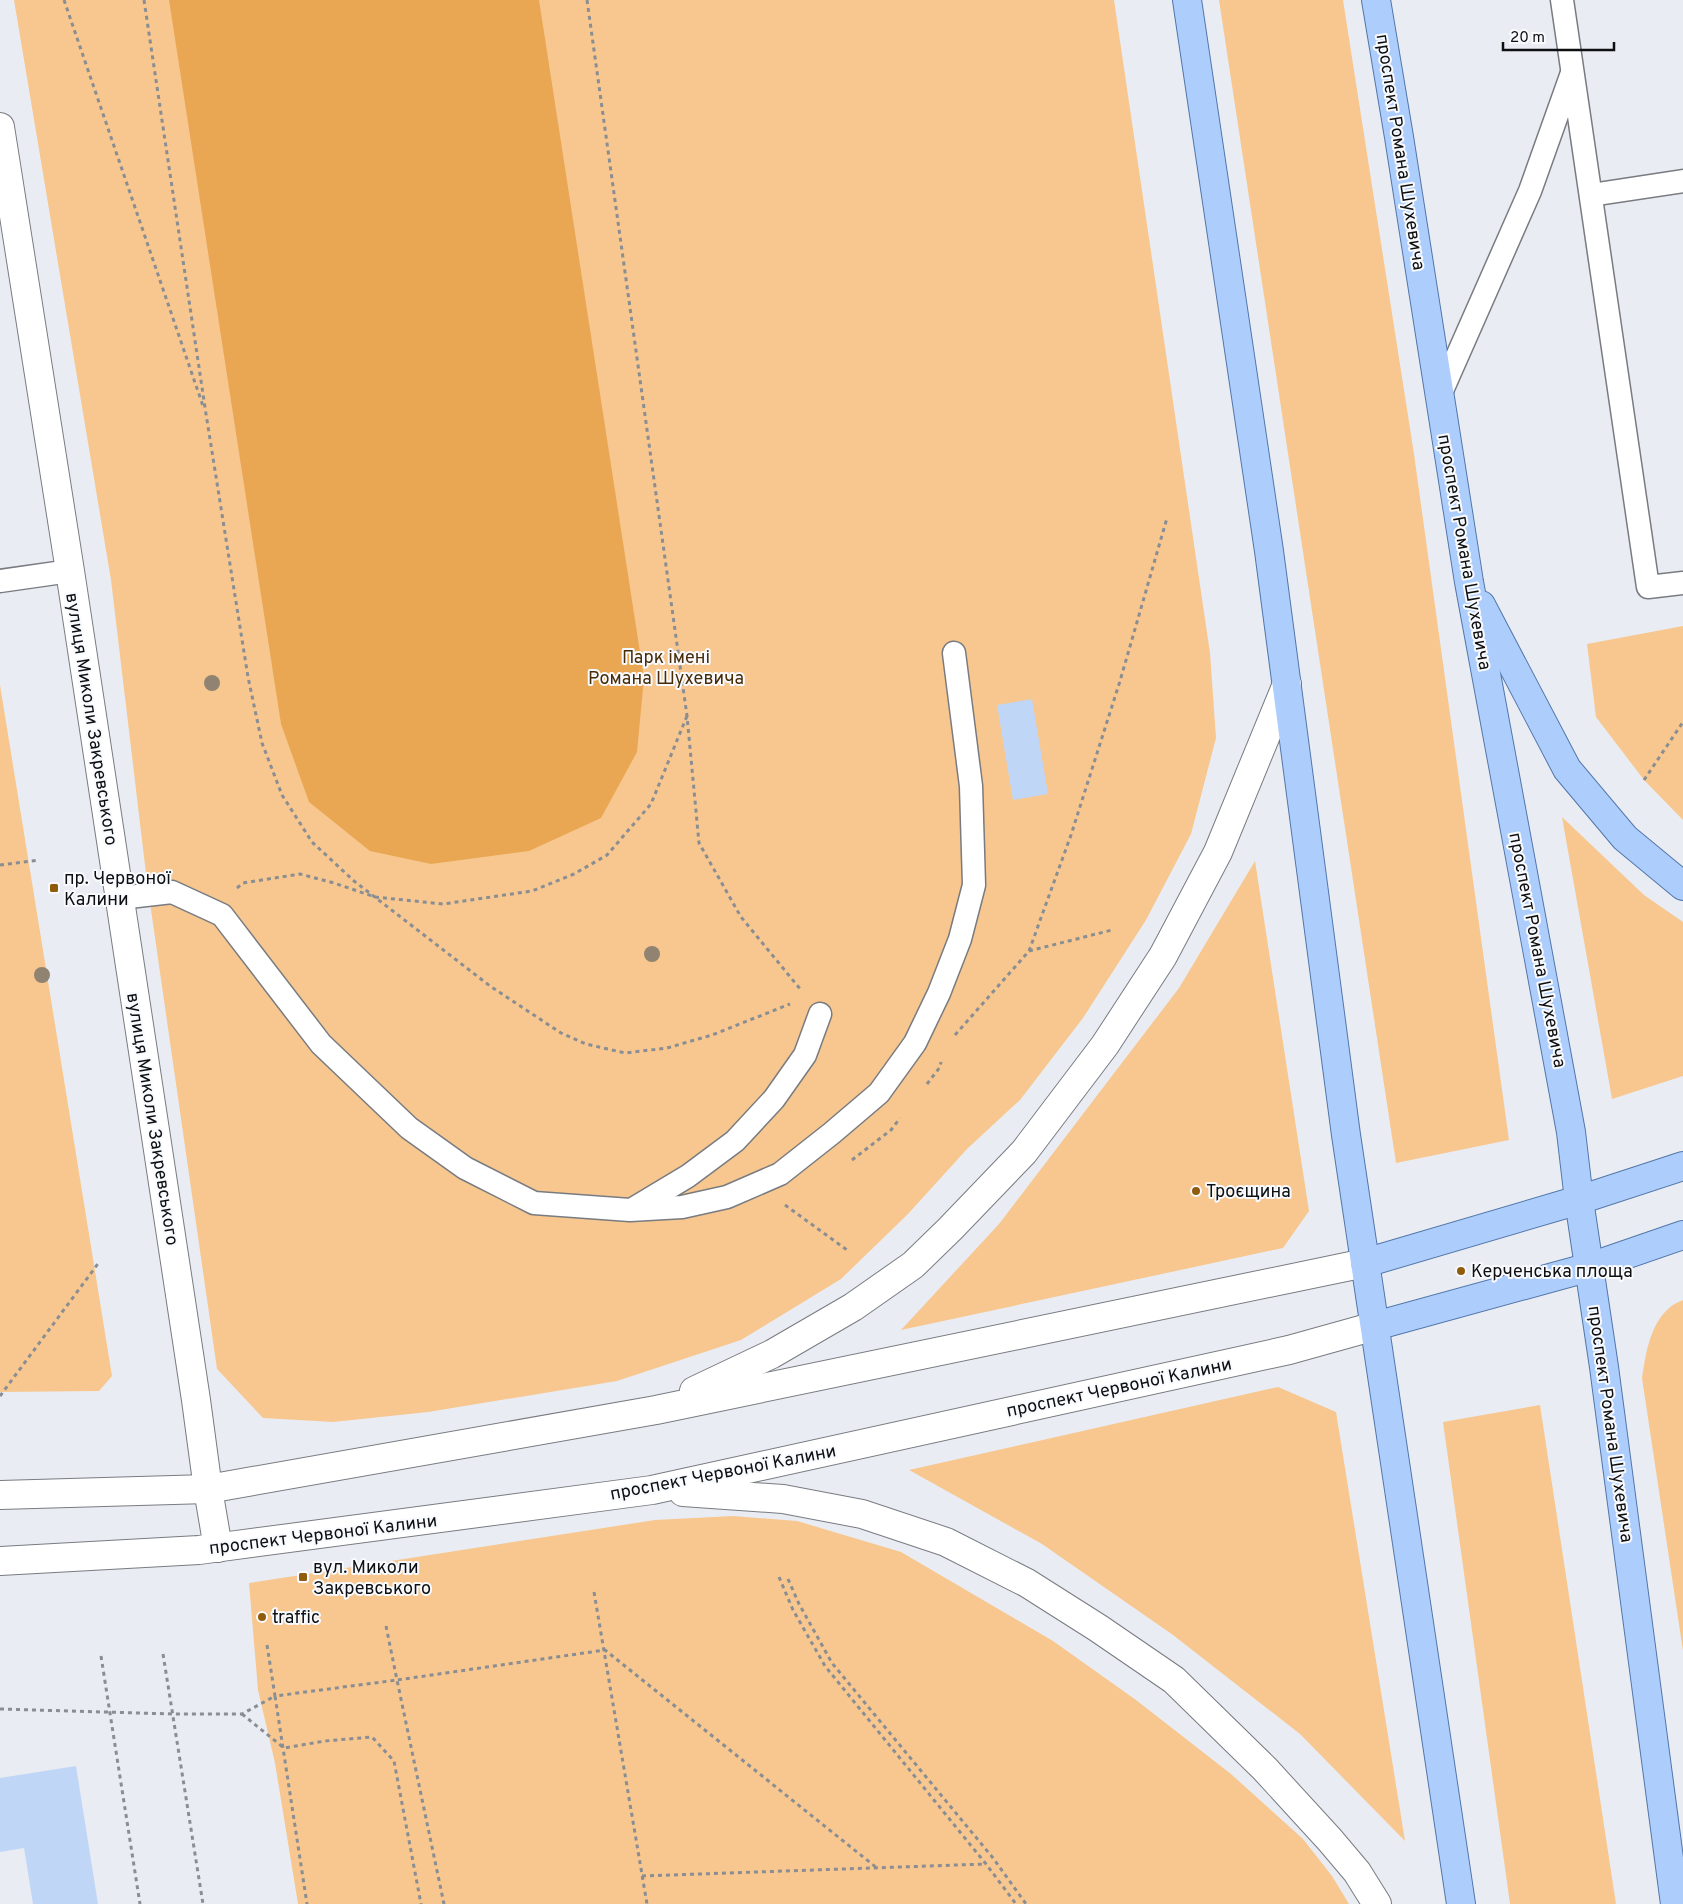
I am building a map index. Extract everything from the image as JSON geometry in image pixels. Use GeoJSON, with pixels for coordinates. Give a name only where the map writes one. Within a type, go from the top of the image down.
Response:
{"type":"FeatureCollection","features":[{"type":"Feature","properties":{"kind":"main road"},"geometry":{"type":"LineString","coordinates":[[1187,0],[1269,551],[1346,1135],[1461,1904]]}},
{"type":"Feature","properties":{"kind":"main road","name":"проспект Романа Шухевича"},"geometry":{"type":"LineString","coordinates":[[1376,0],[1469,582],[1563,1084],[1590,1267],[1675,1904]]}},
{"type":"Feature","properties":{"kind":"main road","name":"вулиця Миколи Закревського"},"geometry":{"type":"LineString","coordinates":[[0,127],[70,571],[218,1548]]}},
{"type":"Feature","properties":{"kind":"main road"},"geometry":{"type":"LineString","coordinates":[[1469,582],[1567,769],[1625,838],[1683,886]]}},
{"type":"Feature","properties":{"kind":"main road"},"geometry":{"type":"LineString","coordinates":[[656,1410],[772,1354],[853,1307],[913,1265],[1024,1152],[1105,1045],[1163,956],[1218,852],[1287,684]]}},
{"type":"Feature","properties":{"kind":"main road"},"geometry":{"type":"LineString","coordinates":[[0,1495],[208,1489],[656,1410],[1365,1263],[1579,1200],[1683,1166]]}},
{"type":"Feature","properties":{"kind":"main road"},"geometry":{"type":"LineString","coordinates":[[1375,1326],[1590,1267],[1683,1235]]}},
{"type":"Feature","properties":{"kind":"main road","name":"проспект Червоної Калини"},"geometry":{"type":"LineString","coordinates":[[0,1561],[127,1555],[218,1548],[652,1490],[1289,1350],[1375,1326]]}},
{"type":"Feature","properties":{"kind":"main road"},"geometry":{"type":"LineString","coordinates":[[652,1490],[783,1499],[862,1514],[946,1542],[1026,1583],[1098,1628],[1174,1680],[1265,1769],[1330,1840],[1357,1872],[1377,1904]]}},
{"type":"Feature","properties":{"kind":"lane"},"geometry":{"type":"LineString","coordinates":[[1562,0],[1648,587],[1683,583]]}},
{"type":"Feature","properties":{"kind":"lane"},"geometry":{"type":"LineString","coordinates":[[1440,395],[1530,191],[1573,70]]}},
{"type":"Feature","properties":{"kind":"lane"},"geometry":{"type":"LineString","coordinates":[[1591,195],[1683,181]]}},
{"type":"Feature","properties":{"kind":"lane"},"geometry":{"type":"LineString","coordinates":[[0,581],[70,571]]}},
{"type":"Feature","properties":{"kind":"lane"},"geometry":{"type":"LineString","coordinates":[[120,898],[172,892],[222,915],[321,1044],[409,1128],[465,1168],[534,1203],[630,1210],[682,1207],[727,1198],[780,1174],[832,1134],[879,1093],[915,1043],[939,993],[960,939],[974,885],[971,786],[954,653]]}},
{"type":"Feature","properties":{"kind":"lane"},"geometry":{"type":"LineString","coordinates":[[630,1210],[688,1176],[735,1140],[774,1099],[805,1055],[820,1014]]}},
{"type":"Feature","properties":{"kind":"path"},"geometry":{"type":"LineString","coordinates":[[64,0],[206,414]]}},
{"type":"Feature","properties":{"kind":"path"},"geometry":{"type":"LineString","coordinates":[[144,0],[206,414],[248,677],[262,743],[282,795],[312,842],[354,881],[517,1006],[560,1033],[586,1044],[625,1053],[667,1048],[712,1035],[790,1004],[820,1014]]}},
{"type":"Feature","properties":{"kind":"path"},"geometry":{"type":"LineString","coordinates":[[587,0],[688,716],[699,843],[741,917],[820,1014]]}},
{"type":"Feature","properties":{"kind":"path"},"geometry":{"type":"LineString","coordinates":[[954,1036],[1029,951],[1071,835],[1112,708],[1167,518]]}},
{"type":"Feature","properties":{"kind":"path"},"geometry":{"type":"LineString","coordinates":[[213,911],[243,883],[300,874],[374,897],[443,904],[532,891],[574,874],[606,855],[651,804],[688,716]]}},
{"type":"Feature","properties":{"kind":"path"},"geometry":{"type":"LineString","coordinates":[[1644,780],[1683,722]]}},
{"type":"Feature","properties":{"kind":"path"},"geometry":{"type":"LineString","coordinates":[[0,865],[39,860]]}},
{"type":"Feature","properties":{"kind":"path"},"geometry":{"type":"LineString","coordinates":[[1029,951],[1112,930]]}},
{"type":"Feature","properties":{"kind":"path"},"geometry":{"type":"LineString","coordinates":[[922,1091],[940,1067],[941,1058]]}},
{"type":"Feature","properties":{"kind":"path"},"geometry":{"type":"LineString","coordinates":[[844,1166],[891,1130],[903,1114]]}},
{"type":"Feature","properties":{"kind":"path"},"geometry":{"type":"LineString","coordinates":[[789,1199],[781,1202],[847,1250]]}},
{"type":"Feature","properties":{"kind":"path"},"geometry":{"type":"LineString","coordinates":[[0,1396],[100,1261]]}},
{"type":"Feature","properties":{"kind":"path"},"geometry":{"type":"LineString","coordinates":[[779,1577],[793,1610],[825,1666],[986,1864],[1016,1904]]}},
{"type":"Feature","properties":{"kind":"path"},"geometry":{"type":"LineString","coordinates":[[788,1579],[799,1604],[832,1663],[993,1858],[1026,1904]]}},
{"type":"Feature","properties":{"kind":"path"},"geometry":{"type":"LineString","coordinates":[[594,1592],[647,1904]]}},
{"type":"Feature","properties":{"kind":"path"},"geometry":{"type":"LineString","coordinates":[[386,1626],[444,1904]]}},
{"type":"Feature","properties":{"kind":"path"},"geometry":{"type":"LineString","coordinates":[[267,1645],[307,1904]]}},
{"type":"Feature","properties":{"kind":"path"},"geometry":{"type":"LineString","coordinates":[[0,1709],[110,1713],[242,1714],[275,1696],[605,1650],[878,1868]]}},
{"type":"Feature","properties":{"kind":"path"},"geometry":{"type":"LineString","coordinates":[[163,1654],[203,1904]]}},
{"type":"Feature","properties":{"kind":"path"},"geometry":{"type":"LineString","coordinates":[[101,1656],[140,1904]]}},
{"type":"Feature","properties":{"kind":"path"},"geometry":{"type":"LineString","coordinates":[[242,1714],[284,1748],[325,1741],[372,1737],[394,1761],[421,1904]]}},
{"type":"Feature","properties":{"kind":"path"},"geometry":{"type":"LineString","coordinates":[[642,1876],[986,1864]]}},
{"type":"Feature","properties":{"kind":"green space","name":"Парк імені Романа Шухевича"},"geometry":{"type":"Polygon","coordinates":[[[14,0],[1114,0],[1210,653],[1216,738],[1191,834],[1146,920],[1083,1018],[1020,1100],[967,1149],[908,1214],[841,1279],[741,1340],[617,1381],[428,1412],[333,1422],[263,1418],[217,1369],[147,882],[111,580],[14,0]]]}},
{"type":"Feature","properties":{"kind":"green space"},"geometry":{"type":"Polygon","coordinates":[[[1219,0],[1343,0],[1414,454],[1509,1140],[1396,1163],[1219,0]]]}},
{"type":"Feature","properties":{"kind":"green space"},"geometry":{"type":"Polygon","coordinates":[[[1683,626],[1683,820],[1644,780],[1596,717],[1587,644],[1683,626]]]}},
{"type":"Feature","properties":{"kind":"green space"},"geometry":{"type":"Polygon","coordinates":[[[0,685],[112,1376],[99,1391],[0,1392],[0,685]]]}},
{"type":"Feature","properties":{"kind":"green space"},"geometry":{"type":"Polygon","coordinates":[[[1562,817],[1644,895],[1683,922],[1683,1076],[1612,1099],[1562,817]]]}},
{"type":"Feature","properties":{"kind":"green space"},"geometry":{"type":"Polygon","coordinates":[[[1255,861],[1309,1211],[1283,1248],[901,1330],[999,1224],[1179,988],[1255,861]]]}},
{"type":"Feature","properties":{"kind":"green space"},"geometry":{"type":"Polygon","coordinates":[[[1683,1300],[1683,1651],[1642,1378],[1649,1344],[1657,1322],[1673,1305],[1683,1300]]]}},
{"type":"Feature","properties":{"kind":"green space"},"geometry":{"type":"Polygon","coordinates":[[[1278,1387],[1336,1412],[1405,1841],[1300,1734],[1173,1635],[1042,1544],[909,1470],[1278,1387]]]}},
{"type":"Feature","properties":{"kind":"green space"},"geometry":{"type":"Polygon","coordinates":[[[1540,1405],[1616,1904],[1510,1904],[1443,1422],[1540,1405]]]}},
{"type":"Feature","properties":{"kind":"green space"},"geometry":{"type":"Polygon","coordinates":[[[733,1516],[797,1521],[901,1552],[1053,1641],[1136,1700],[1231,1774],[1303,1839],[1332,1876],[1349,1904],[298,1904],[275,1763],[258,1690],[249,1583],[655,1520],[733,1516]]]}},
{"type":"Feature","properties":{"kind":"shaded area"},"geometry":{"type":"Polygon","coordinates":[[[169,0],[539,0],[644,678],[637,752],[601,818],[529,851],[431,864],[370,851],[309,802],[281,724],[169,0]]]}},
{"type":"Feature","properties":{"kind":"building"},"geometry":{"type":"Polygon","coordinates":[[[1032,699],[1048,794],[1013,800],[997,705],[1032,699]]]}},
{"type":"Feature","properties":{"kind":"building"},"geometry":{"type":"Polygon","coordinates":[[[76,1766],[98,1904],[33,1904],[24,1848],[0,1852],[0,1778],[76,1766]]]}},
{"type":"Feature","properties":{"kind":"place","name":"пр. Червоної Калини"},"geometry":{"type":"Point","coordinates":[54,888]}},
{"type":"Feature","properties":{"kind":"place","name":"Троєщина"},"geometry":{"type":"Point","coordinates":[1196,1191]}},
{"type":"Feature","properties":{"kind":"place","name":"Керченська площа"},"geometry":{"type":"Point","coordinates":[1461,1271]}},
{"type":"Feature","properties":{"kind":"place","name":"вул. Миколи Закревського"},"geometry":{"type":"Point","coordinates":[303,1577]}},
{"type":"Feature","properties":{"kind":"place","name":"traffic"},"geometry":{"type":"Point","coordinates":[262,1617]}}]}
